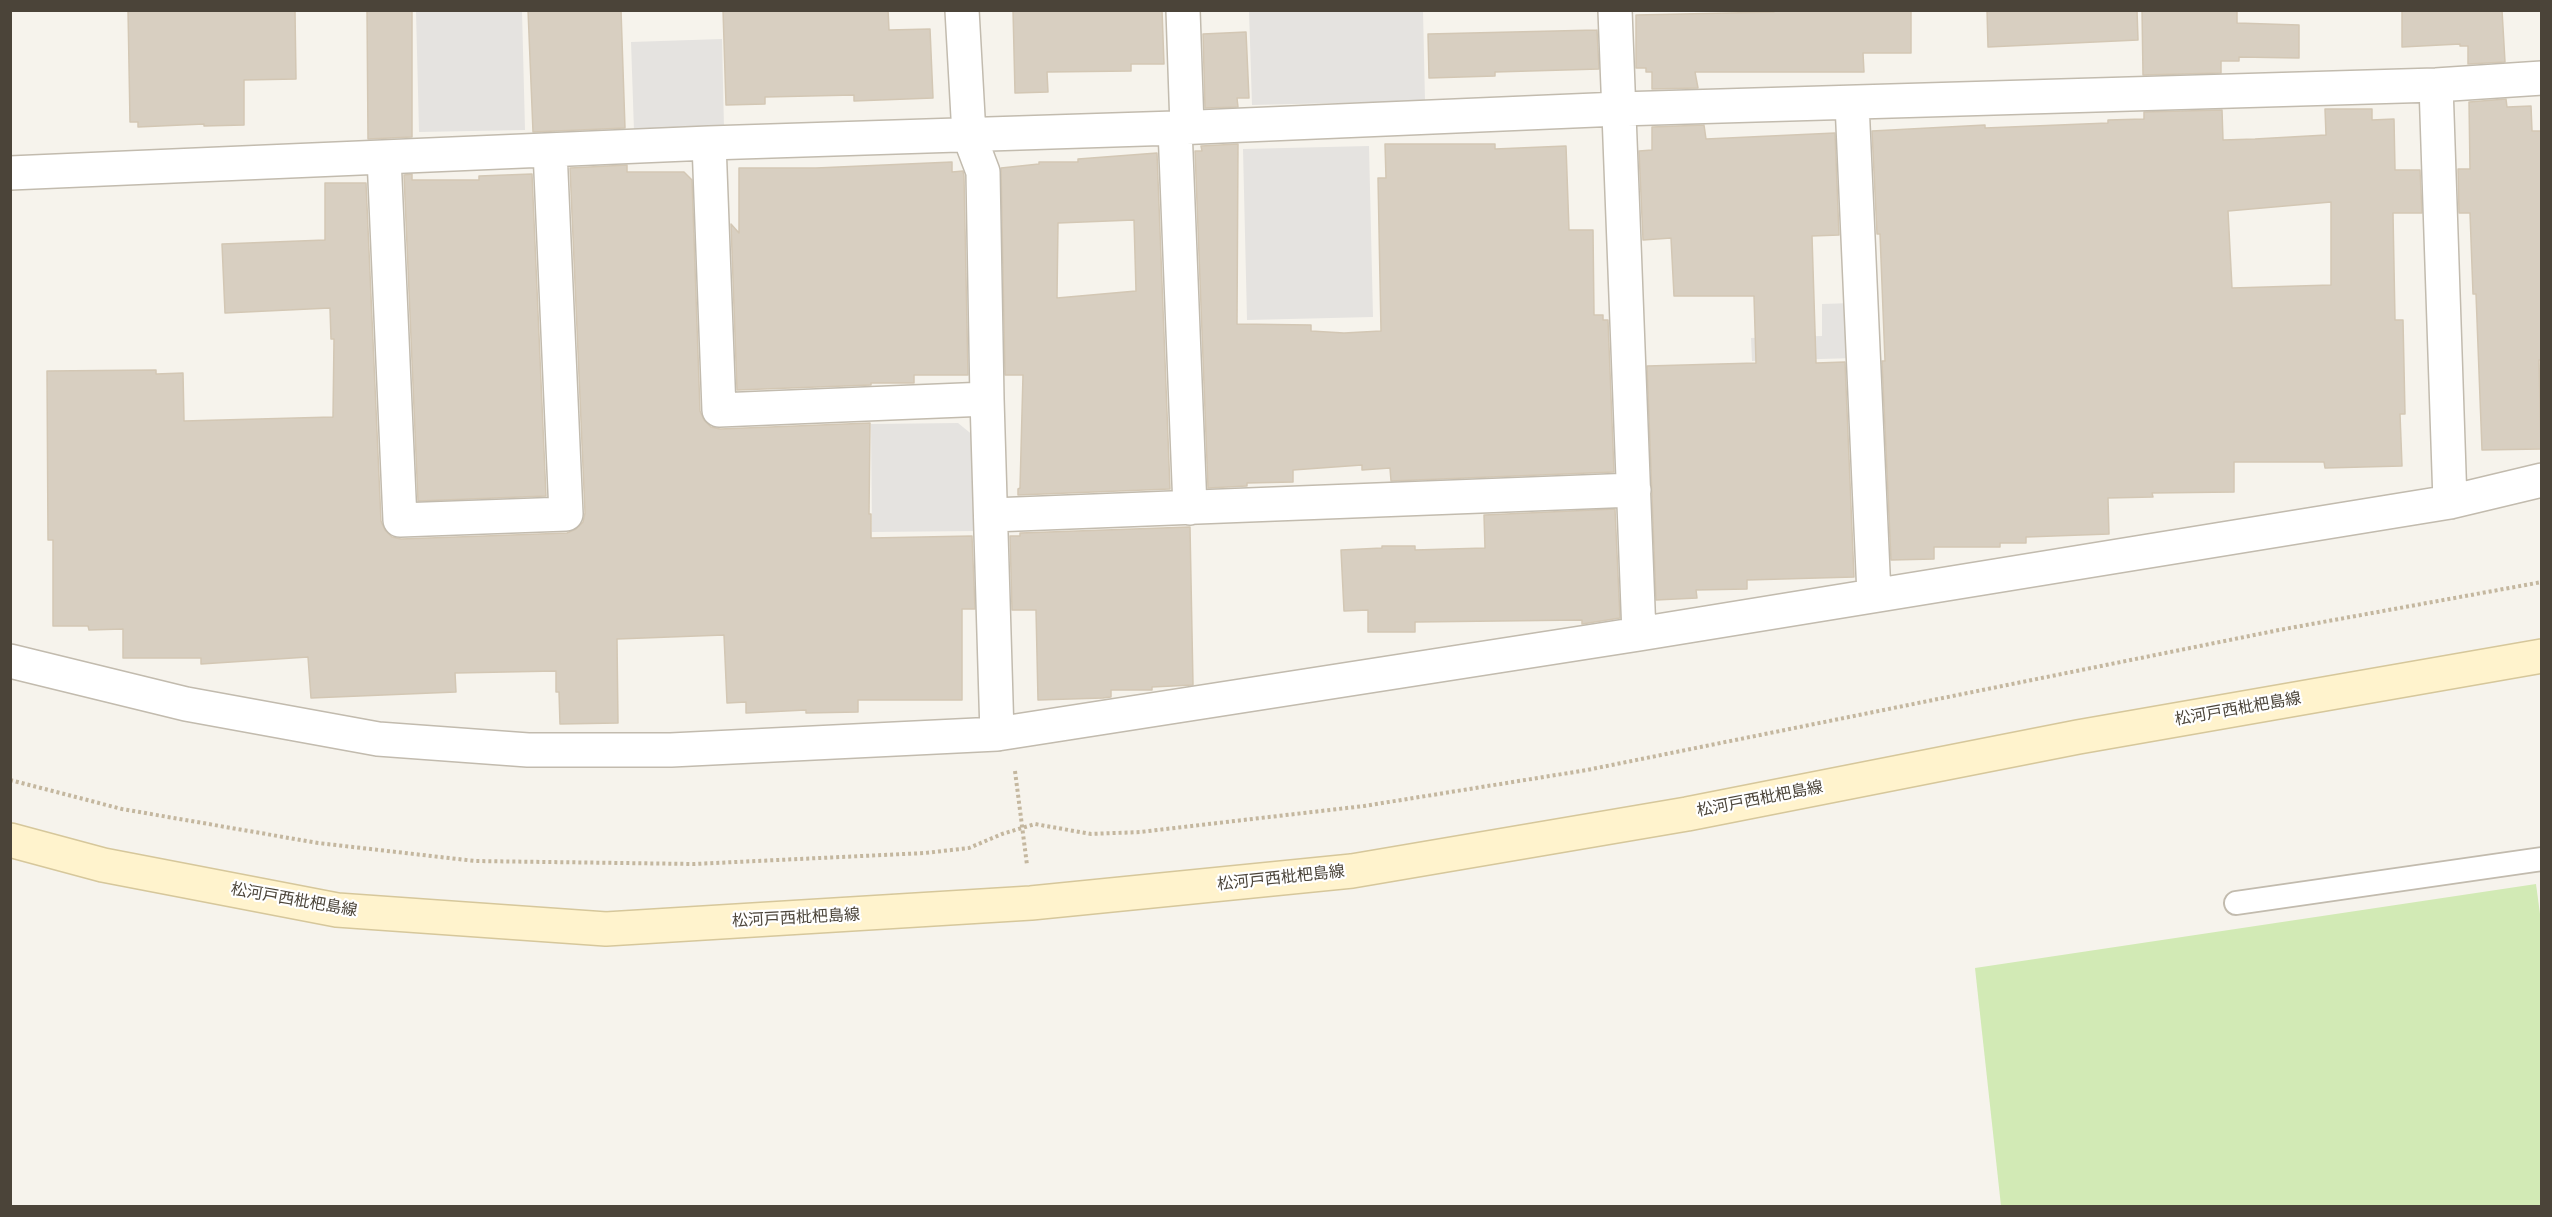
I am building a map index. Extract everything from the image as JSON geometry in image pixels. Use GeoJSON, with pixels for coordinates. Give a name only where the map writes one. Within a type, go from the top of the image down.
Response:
{"type":"FeatureCollection","features":[{"type":"Feature","properties":{"kind":"main road","name":"松河戸西枇杷島線"},"geometry":{"type":"LineString","coordinates":[[10,840],[104,865],[337,910],[606,929],[1031,903],[1352,871],[1687,814],[2078,737],[2541,656]]}},
{"type":"Feature","properties":{"kind":"street"},"geometry":{"type":"LineString","coordinates":[[962,10],[969,135],[982,172],[987,399],[1004,733]]}},
{"type":"Feature","properties":{"kind":"street"},"geometry":{"type":"LineString","coordinates":[[1183,10],[1181,128],[1190,508]]}},
{"type":"Feature","properties":{"kind":"street"},"geometry":{"type":"LineString","coordinates":[[1616,10],[1639,634]]}},
{"type":"Feature","properties":{"kind":"street"},"geometry":{"type":"LineString","coordinates":[[10,173],[709,143],[1181,128],[1619,109],[2436,85],[2541,78]]}},
{"type":"Feature","properties":{"kind":"street"},"geometry":{"type":"LineString","coordinates":[[2436,85],[2450,502]]}},
{"type":"Feature","properties":{"kind":"street"},"geometry":{"type":"LineString","coordinates":[[1852,103],[1874,595]]}},
{"type":"Feature","properties":{"kind":"street"},"geometry":{"type":"LineString","coordinates":[[709,143],[720,410],[987,399]]}},
{"type":"Feature","properties":{"kind":"street"},"geometry":{"type":"LineString","coordinates":[[384,157],[400,520],[566,514],[550,150]]}},
{"type":"Feature","properties":{"kind":"street"},"geometry":{"type":"LineString","coordinates":[[10,661],[186,704],[378,739],[528,750],[671,750],[1004,733],[1639,634],[2450,502],[2541,480]]}},
{"type":"Feature","properties":{"kind":"street"},"geometry":{"type":"LineString","coordinates":[[992,515],[1634,490]]}},
{"type":"Feature","properties":{"kind":"lane"},"geometry":{"type":"LineString","coordinates":[[2236,903],[2541,859]]}},
{"type":"Feature","properties":{"kind":"path"},"geometry":{"type":"LineString","coordinates":[[10,780],[123,809],[318,843],[475,861],[694,864],[925,854],[969,848],[1035,824],[1091,834],[1140,832],[1376,804],[1587,770],[2279,630],[2541,582]]}},
{"type":"Feature","properties":{"kind":"path"},"geometry":{"type":"LineString","coordinates":[[1004,733],[1022,827],[1031,903]]}},
{"type":"Feature","properties":{"kind":"green space"},"geometry":{"type":"Polygon","coordinates":[[[2536,884],[2542,929],[2541,1206],[2001,1206],[1975,968],[2536,884]]]}},
{"type":"Feature","properties":{"kind":"shaded area"},"geometry":{"type":"Polygon","coordinates":[[[416,11],[522,11],[525,130],[419,132],[416,11]]]}},
{"type":"Feature","properties":{"kind":"shaded area"},"geometry":{"type":"Polygon","coordinates":[[[1249,11],[1423,11],[1425,101],[1252,105],[1249,11]]]}},
{"type":"Feature","properties":{"kind":"shaded area"},"geometry":{"type":"Polygon","coordinates":[[[722,39],[724,128],[634,131],[631,42],[722,39]]]}},
{"type":"Feature","properties":{"kind":"shaded area"},"geometry":{"type":"Polygon","coordinates":[[[1369,146],[1373,317],[1247,320],[1243,149],[1369,146]]]}},
{"type":"Feature","properties":{"kind":"shaded area"},"geometry":{"type":"Polygon","coordinates":[[[1853,303],[1855,358],[1752,361],[1751,338],[1822,336],[1822,304],[1853,303]]]}},
{"type":"Feature","properties":{"kind":"shaded area"},"geometry":{"type":"Polygon","coordinates":[[[958,423],[974,436],[975,531],[872,532],[871,424],[958,423]]]}},
{"type":"Feature","properties":{"kind":"building"},"geometry":{"type":"Polygon","coordinates":[[[128,10],[295,10],[296,79],[244,80],[244,125],[138,127],[138,122],[130,122],[128,10]]]}},
{"type":"Feature","properties":{"kind":"building"},"geometry":{"type":"Polygon","coordinates":[[[367,10],[412,10],[412,137],[368,139],[367,10]]]}},
{"type":"Feature","properties":{"kind":"building"},"geometry":{"type":"Polygon","coordinates":[[[528,10],[621,10],[625,128],[533,132],[528,10]]]}},
{"type":"Feature","properties":{"kind":"building"},"geometry":{"type":"Polygon","coordinates":[[[723,10],[888,10],[889,30],[930,29],[933,98],[854,101],[854,95],[765,97],[765,104],[726,105],[723,10]]]}},
{"type":"Feature","properties":{"kind":"building"},"geometry":{"type":"Polygon","coordinates":[[[1013,10],[1162,10],[1164,64],[1131,64],[1131,71],[1047,72],[1048,92],[1015,93],[1013,10]]]}},
{"type":"Feature","properties":{"kind":"building"},"geometry":{"type":"Polygon","coordinates":[[[1774,10],[1911,10],[1911,53],[1863,53],[1864,72],[1695,72],[1698,88],[1652,89],[1652,72],[1646,72],[1646,68],[1636,68],[1636,15],[1774,12],[1774,10]]]}},
{"type":"Feature","properties":{"kind":"building"},"geometry":{"type":"Polygon","coordinates":[[[1987,10],[2137,10],[2138,40],[1988,47],[1987,10]]]}},
{"type":"Feature","properties":{"kind":"building"},"geometry":{"type":"Polygon","coordinates":[[[2142,10],[2237,10],[2237,23],[2299,25],[2299,58],[2239,57],[2239,61],[2221,61],[2221,73],[2143,75],[2142,10]]]}},
{"type":"Feature","properties":{"kind":"building"},"geometry":{"type":"Polygon","coordinates":[[[2402,10],[2502,10],[2505,62],[2468,64],[2468,46],[2460,46],[2460,44],[2402,47],[2402,10]]]}},
{"type":"Feature","properties":{"kind":"building"},"geometry":{"type":"Polygon","coordinates":[[[1597,30],[1599,69],[1495,72],[1495,76],[1429,78],[1428,34],[1597,30]]]}},
{"type":"Feature","properties":{"kind":"building"},"geometry":{"type":"Polygon","coordinates":[[[1246,32],[1249,98],[1237,98],[1238,107],[1205,108],[1203,34],[1246,32]]]}},
{"type":"Feature","properties":{"kind":"building"},"geometry":{"type":"Polygon","coordinates":[[[2506,99],[2507,107],[2531,106],[2532,131],[2541,131],[2541,360],[2539,360],[2541,449],[2482,450],[2476,294],[2473,294],[2470,213],[2459,213],[2458,169],[2470,169],[2469,102],[2506,99]]]}},
{"type":"Feature","properties":{"kind":"building"},"geometry":{"type":"Polygon","coordinates":[[[2325,109],[2372,109],[2372,120],[2394,119],[2395,170],[2420,170],[2422,213],[2393,213],[2395,320],[2403,320],[2405,414],[2400,414],[2402,466],[2325,468],[2324,462],[2234,462],[2234,492],[2152,493],[2153,497],[2108,498],[2109,534],[2026,537],[2026,543],[2000,543],[2000,547],[1934,547],[1934,559],[1891,560],[1882,361],[1885,361],[1880,234],[1877,234],[1872,131],[1985,125],[1985,128],[2108,123],[2108,120],[2144,119],[2144,112],[2222,110],[2223,140],[2326,135],[2325,109]],[[2331,202],[2228,211],[2232,288],[2331,285],[2331,202]]]}},
{"type":"Feature","properties":{"kind":"building"},"geometry":{"type":"Polygon","coordinates":[[[1704,125],[1706,139],[1835,133],[1839,235],[1812,236],[1816,363],[1845,362],[1854,577],[1747,580],[1747,589],[1696,590],[1697,598],[1656,600],[1647,366],[1756,363],[1754,296],[1674,296],[1671,238],[1643,240],[1639,151],[1652,150],[1652,127],[1704,125]]]}},
{"type":"Feature","properties":{"kind":"building"},"geometry":{"type":"Polygon","coordinates":[[[1238,144],[1237,324],[1311,325],[1311,331],[1344,333],[1381,331],[1378,178],[1386,178],[1385,144],[1495,144],[1495,149],[1566,146],[1569,230],[1593,230],[1594,315],[1603,315],[1603,320],[1608,320],[1614,472],[1391,481],[1390,468],[1362,470],[1362,465],[1293,470],[1293,482],[1247,483],[1247,486],[1208,488],[1195,151],[1202,151],[1201,146],[1238,144]]]}},
{"type":"Feature","properties":{"kind":"building"},"geometry":{"type":"Polygon","coordinates":[[[1157,153],[1170,489],[1018,495],[1023,375],[1005,375],[1001,168],[1039,164],[1039,162],[1078,162],[1078,159],[1157,153]],[[1134,220],[1058,223],[1057,298],[1136,291],[1134,220]]]}},
{"type":"Feature","properties":{"kind":"building"},"geometry":{"type":"Polygon","coordinates":[[[952,162],[952,172],[963,171],[964,176],[968,375],[914,375],[914,383],[737,390],[731,224],[739,233],[739,168],[816,168],[952,162]]]}},
{"type":"Feature","properties":{"kind":"building"},"geometry":{"type":"Polygon","coordinates":[[[627,165],[627,172],[684,172],[692,180],[700,411],[704,420],[711,427],[720,429],[870,423],[871,538],[972,536],[975,609],[962,609],[962,700],[858,700],[858,712],[806,713],[806,710],[746,713],[746,702],[727,703],[724,635],[617,639],[618,723],[560,724],[556,671],[455,673],[456,692],[311,698],[308,657],[201,664],[201,658],[123,658],[123,629],[89,630],[88,626],[53,626],[53,540],[48,540],[47,371],[156,370],[156,374],[183,373],[184,421],[333,417],[334,339],[331,339],[330,308],[225,313],[222,244],[325,240],[325,183],[366,183],[381,521],[385,530],[392,537],[401,539],[567,533],[576,529],[583,522],[585,513],[570,168],[627,165]]]}},
{"type":"Feature","properties":{"kind":"building"},"geometry":{"type":"Polygon","coordinates":[[[412,174],[412,180],[479,180],[479,176],[532,174],[546,496],[418,501],[404,175],[412,174]]]}},
{"type":"Feature","properties":{"kind":"building"},"geometry":{"type":"Polygon","coordinates":[[[1615,509],[1620,618],[1582,624],[1582,620],[1415,622],[1415,632],[1368,632],[1368,610],[1344,611],[1341,550],[1382,548],[1382,546],[1415,546],[1415,550],[1485,548],[1484,515],[1615,509]]]}},
{"type":"Feature","properties":{"kind":"building"},"geometry":{"type":"Polygon","coordinates":[[[1190,527],[1193,685],[1152,687],[1152,690],[1111,690],[1111,697],[1103,698],[1038,700],[1036,610],[1012,610],[1010,536],[1020,536],[1020,533],[1190,527]]]}}]}
